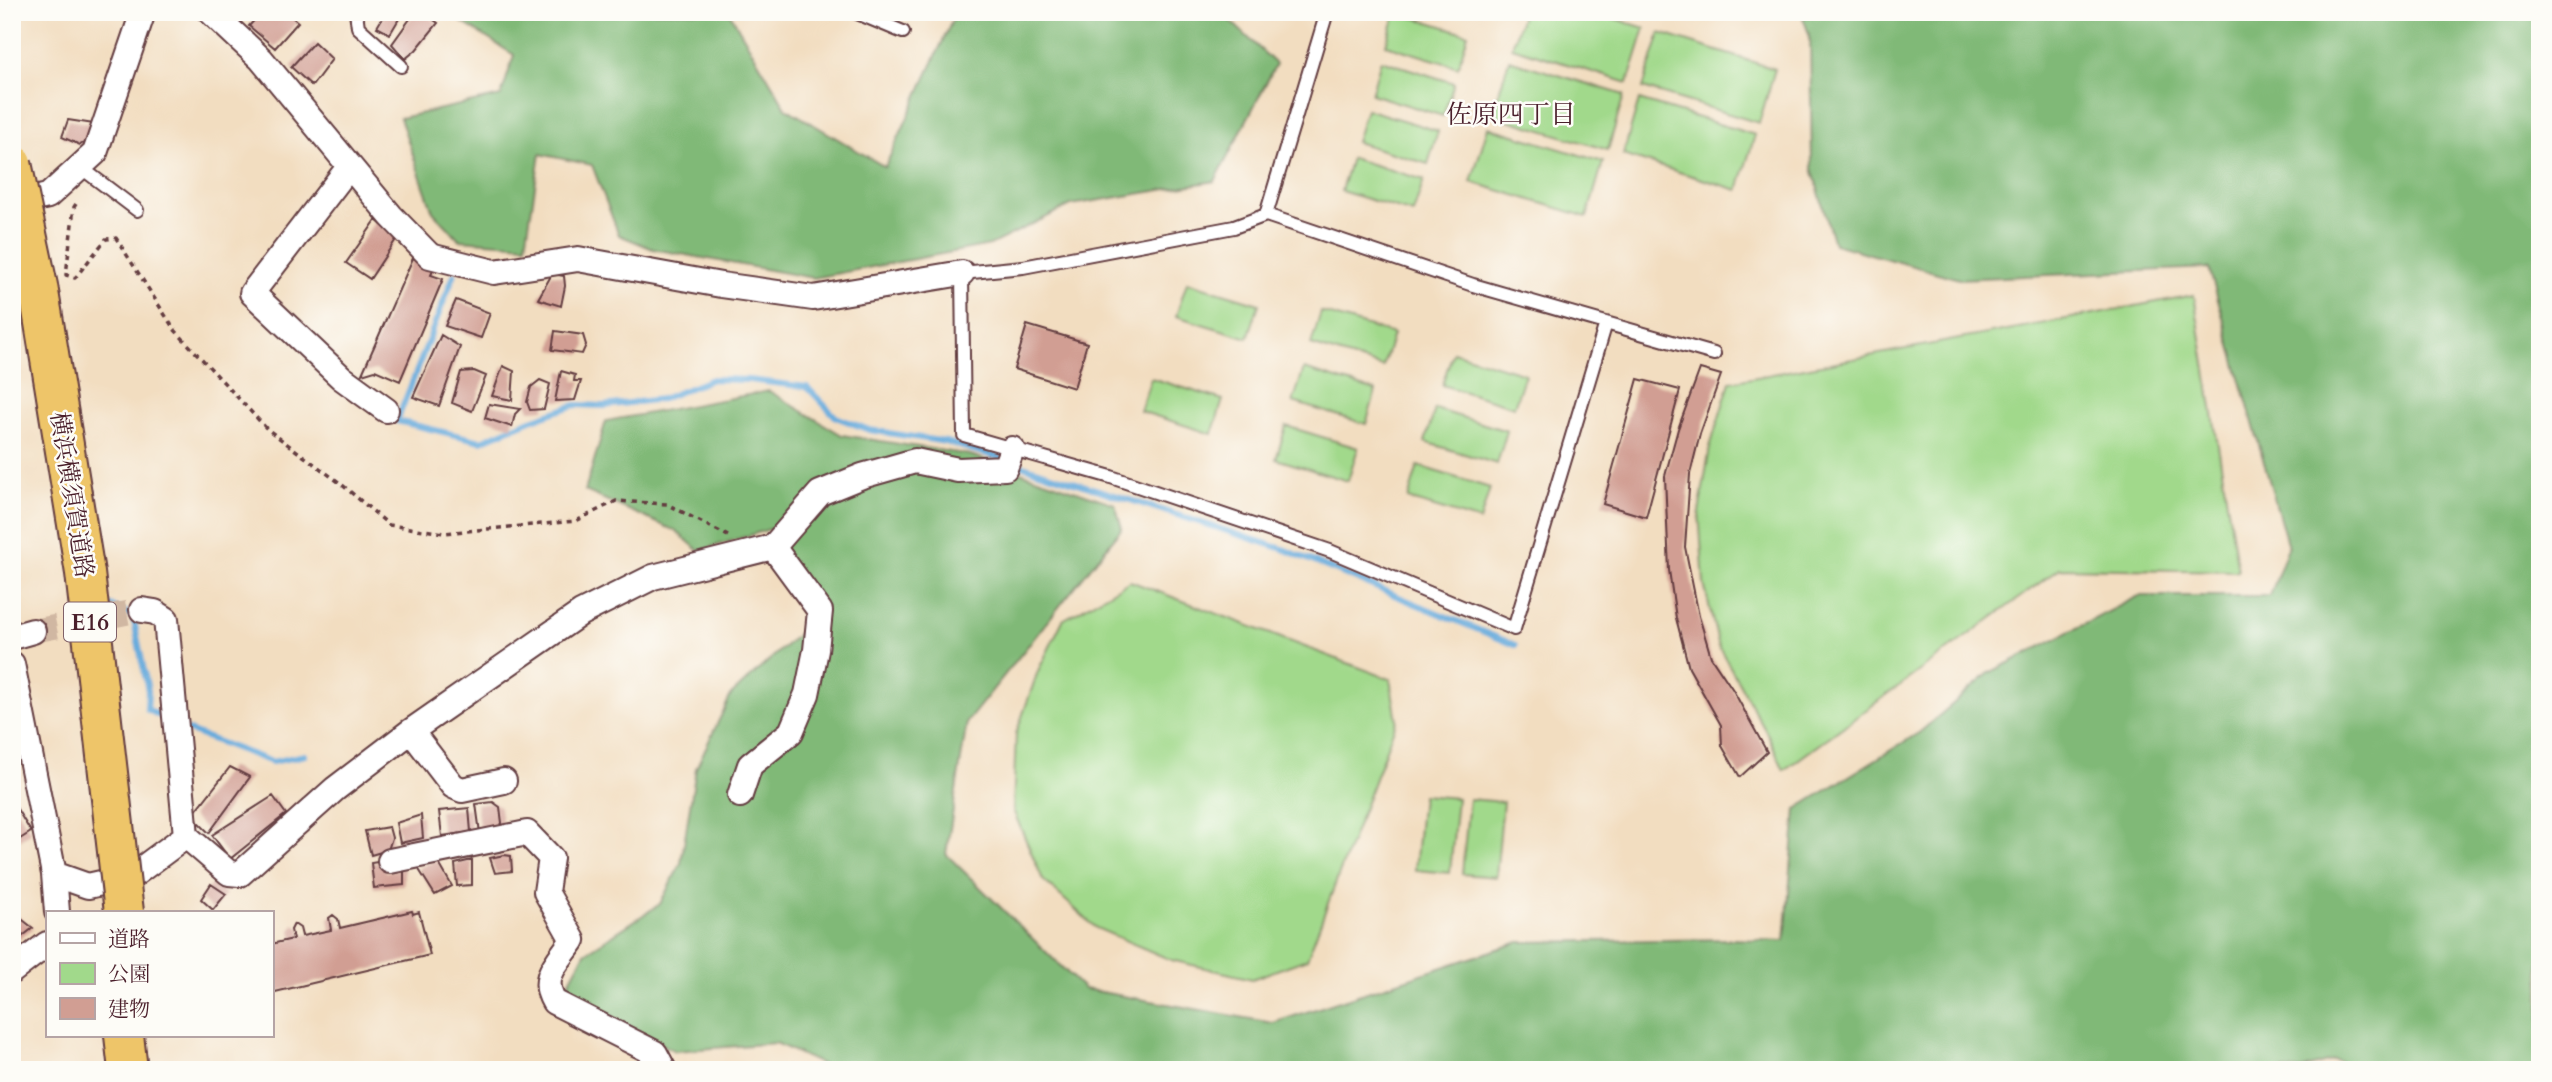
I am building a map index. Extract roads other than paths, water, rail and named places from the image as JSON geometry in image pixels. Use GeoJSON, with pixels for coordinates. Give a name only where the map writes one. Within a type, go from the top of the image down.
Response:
{"type":"FeatureCollection","features":[{"type":"Feature","properties":{"kind":"highway","name":"横浜横須賀道路"},"geometry":{"type":"LineString","coordinates":[[12,163],[40,298],[85,573],[124,911]]}},
{"type":"Feature","properties":{"kind":"highway","name":"横浜横須賀道路"},"geometry":{"type":"LineString","coordinates":[[12,223],[57,470],[110,911]]}},
{"type":"Feature","properties":{"kind":"highway"},"geometry":{"type":"LineString","coordinates":[[124,1036],[128,1070]]}},
{"type":"Feature","properties":{"kind":"highway"},"geometry":{"type":"LineString","coordinates":[[138,1036],[142,1070]]}},
{"type":"Feature","properties":{"kind":"street"},"geometry":{"type":"LineString","coordinates":[[12,204],[48,196],[86,171],[96,153],[143,12]]}},
{"type":"Feature","properties":{"kind":"street"},"geometry":{"type":"LineString","coordinates":[[211,12],[261,59],[391,216],[430,256],[494,272],[578,260],[813,298],[962,273]]}},
{"type":"Feature","properties":{"kind":"street"},"geometry":{"type":"LineString","coordinates":[[349,167],[251,293],[342,378],[386,410]]}},
{"type":"Feature","properties":{"kind":"street"},"geometry":{"type":"LineString","coordinates":[[142,610],[155,612],[166,620],[186,836],[229,873],[240,874],[335,789],[411,731],[580,613],[653,577],[763,550],[820,493],[862,476],[915,461],[958,470],[1005,468],[1012,449]]}},
{"type":"Feature","properties":{"kind":"street"},"geometry":{"type":"LineString","coordinates":[[740,794],[751,765],[791,732],[807,694],[817,650],[820,611],[763,550]]}},
{"type":"Feature","properties":{"kind":"street"},"geometry":{"type":"LineString","coordinates":[[12,664],[16,744],[54,874],[57,911]]}},
{"type":"Feature","properties":{"kind":"street"},"geometry":{"type":"LineString","coordinates":[[411,731],[453,786],[462,790],[504,781]]}},
{"type":"Feature","properties":{"kind":"street"},"geometry":{"type":"LineString","coordinates":[[390,861],[527,833],[551,858],[546,892],[573,940],[549,976],[547,989],[554,1002],[655,1053],[664,1070]]}},
{"type":"Feature","properties":{"kind":"street"},"geometry":{"type":"LineString","coordinates":[[54,874],[88,886],[132,876],[186,836]]}},
{"type":"Feature","properties":{"kind":"street"},"geometry":{"type":"LineString","coordinates":[[12,971],[46,945]]}},
{"type":"Feature","properties":{"kind":"lane"},"geometry":{"type":"LineString","coordinates":[[356,12],[358,27],[401,65]]}},
{"type":"Feature","properties":{"kind":"lane"},"geometry":{"type":"LineString","coordinates":[[855,12],[903,32]]}},
{"type":"Feature","properties":{"kind":"lane"},"geometry":{"type":"LineString","coordinates":[[1266,215],[1327,12]]}},
{"type":"Feature","properties":{"kind":"lane"},"geometry":{"type":"LineString","coordinates":[[86,171],[137,210]]}},
{"type":"Feature","properties":{"kind":"lane"},"geometry":{"type":"LineString","coordinates":[[1605,323],[1514,629],[1330,551],[1111,477],[964,435],[962,273],[1023,267],[1234,227],[1266,215],[1473,285],[1714,354]]}},
{"type":"Feature","properties":{"kind":"waterway"},"geometry":{"type":"LineString","coordinates":[[2536,12],[2540,26]]}},
{"type":"Feature","properties":{"kind":"waterway"},"geometry":{"type":"LineString","coordinates":[[454,275],[397,421],[481,441],[575,405],[604,406],[662,399],[712,379],[749,380],[807,387],[836,417],[869,430],[946,442],[1001,458]]}},
{"type":"Feature","properties":{"kind":"waterway"},"geometry":{"type":"LineString","coordinates":[[1011,462],[1283,549],[1515,645]]}},
{"type":"Feature","properties":{"kind":"waterway"},"geometry":{"type":"LineString","coordinates":[[112,606],[133,616],[148,691],[147,709],[169,721]]}},
{"type":"Feature","properties":{"kind":"waterway"},"geometry":{"type":"LineString","coordinates":[[181,728],[272,762],[305,755]]}},
{"type":"Feature","properties":{"kind":"tunnel"},"geometry":{"type":"LineString","coordinates":[[33,631],[142,610]]}},
{"type":"Feature","properties":{"kind":"district","name":"佐原四丁目"},"geometry":{"type":"Point","coordinates":[1511,114]}}]}
